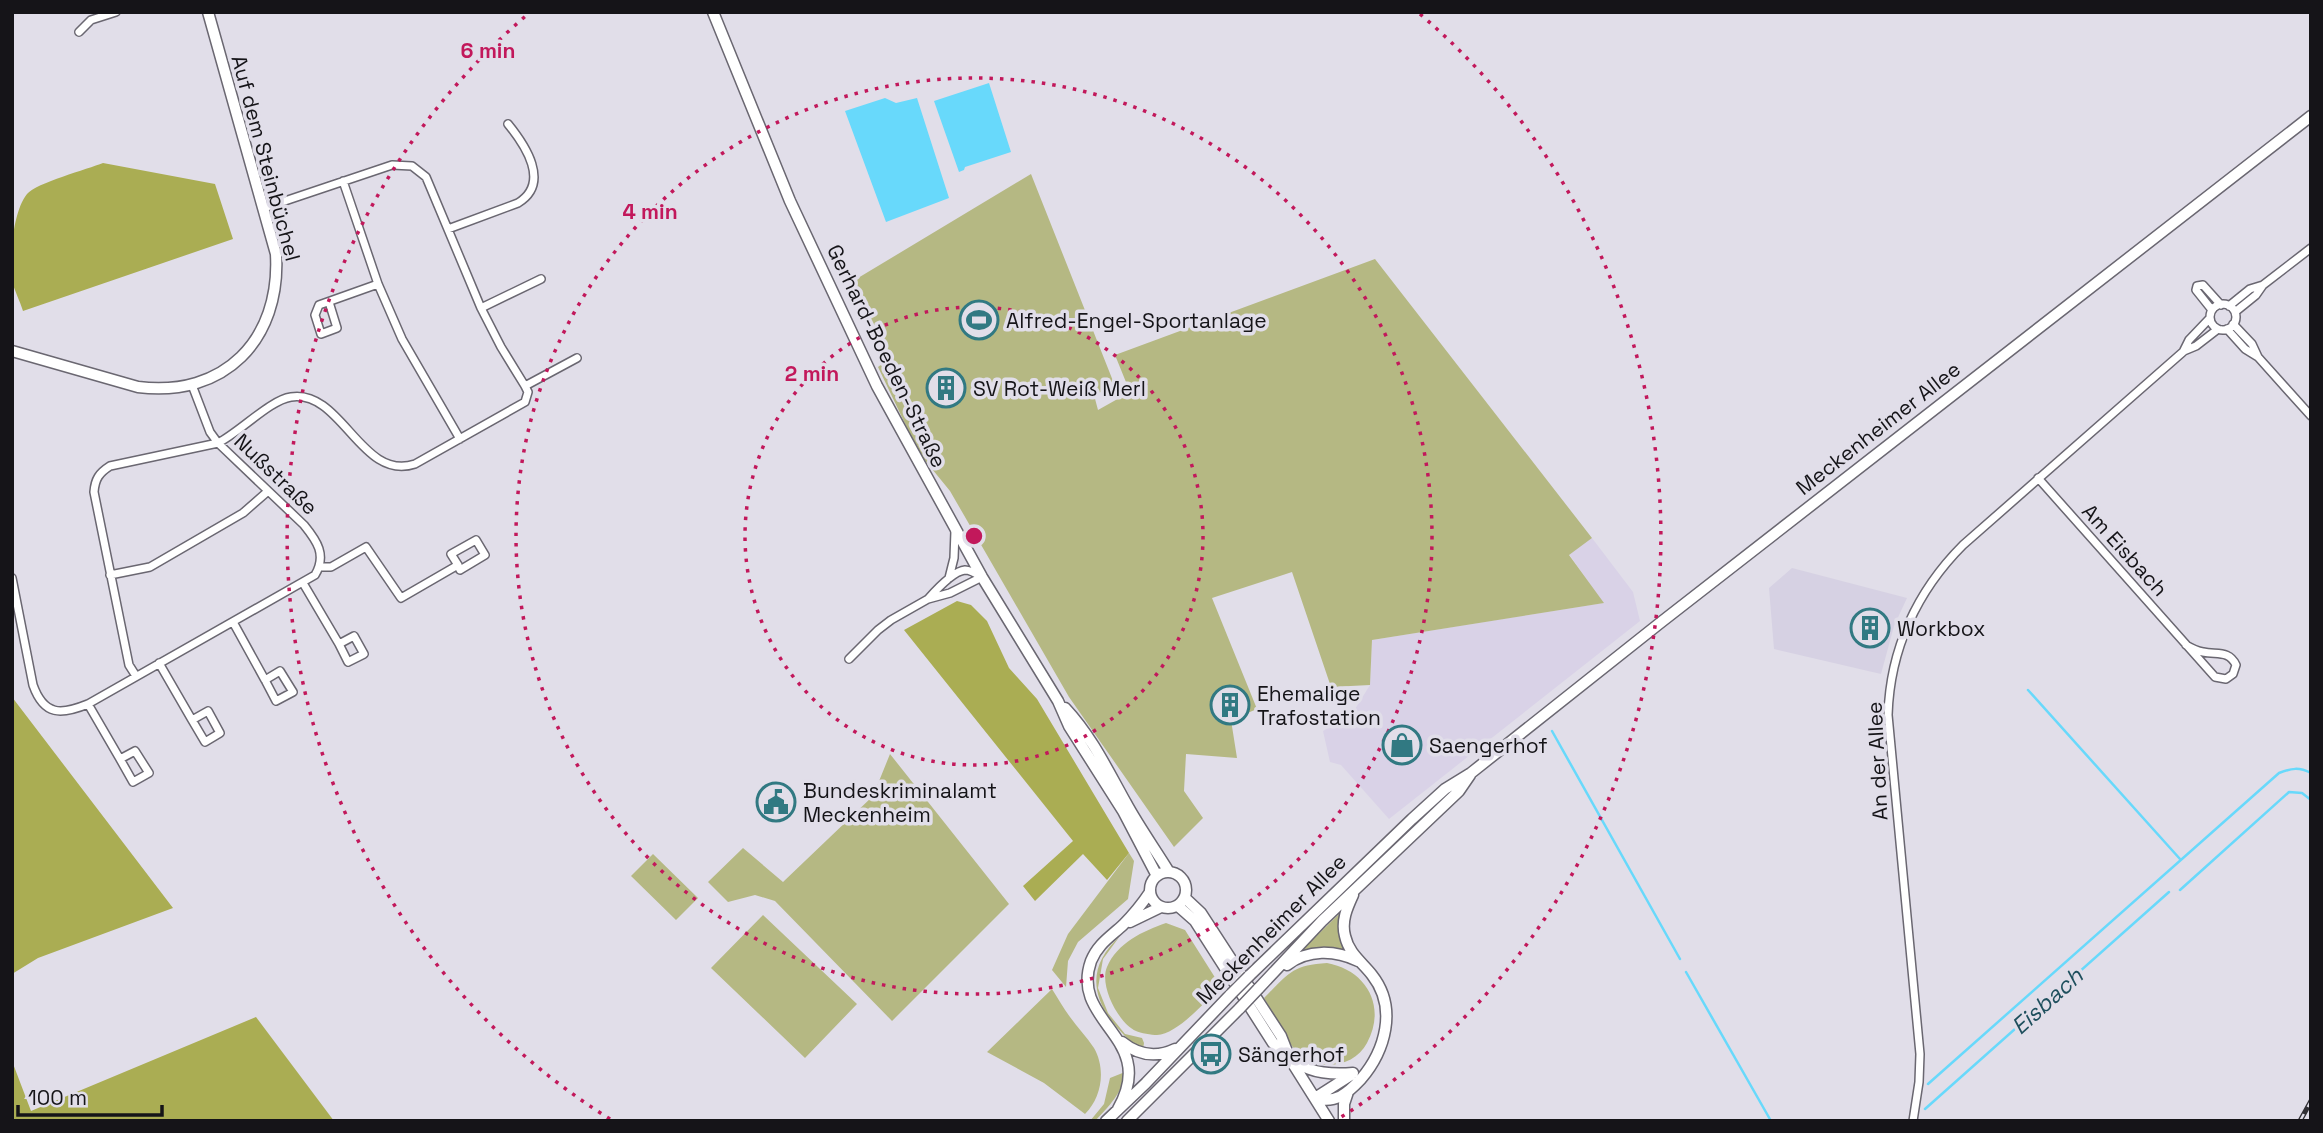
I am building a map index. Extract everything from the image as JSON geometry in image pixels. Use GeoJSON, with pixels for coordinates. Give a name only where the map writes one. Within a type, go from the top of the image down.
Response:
{"type":"FeatureCollection","features":[{"type":"Feature","properties":{"kind":"main road","name":"Auf dem Steinbüchel"},"geometry":{"type":"LineString","coordinates":[[12,351],[138,387],[155,389],[192,385],[213,377],[243,356],[254,343],[271,312],[277,274],[276,254],[208,12]]}},
{"type":"Feature","properties":{"kind":"main road","name":"Gerhard-Boeden-Straße"},"geometry":{"type":"LineString","coordinates":[[713,12],[767,146],[877,386],[955,531],[1058,701],[1069,726],[1123,811],[1157,876]]}},
{"type":"Feature","properties":{"kind":"main road","name":"Meckenheimer Allee"},"geometry":{"type":"LineString","coordinates":[[1106,1121],[1231,994],[1445,789],[1471,773],[2311,116]]}},
{"type":"Feature","properties":{"kind":"main road","name":"Gerhard-Boeden-Straße"},"geometry":{"type":"LineString","coordinates":[[1058,701],[1077,721],[1108,766],[1126,803],[1169,872],[1182,878],[1186,885],[1181,902]]}},
{"type":"Feature","properties":{"kind":"main road","name":"Meckenheimer Allee"},"geometry":{"type":"LineString","coordinates":[[1127,1121],[1356,888],[1458,791],[1471,773]]}},
{"type":"Feature","properties":{"kind":"main road"},"geometry":{"type":"LineString","coordinates":[[1118,1109],[1125,1097],[1130,1068],[1125,1049],[1093,1005],[1088,982],[1090,967],[1094,954],[1104,941],[1141,906],[1157,876],[1169,872]]}},
{"type":"Feature","properties":{"kind":"main road"},"geometry":{"type":"LineString","coordinates":[[1315,1098],[1330,1101],[1348,1092],[1371,1066],[1386,1032],[1385,1004],[1377,981],[1358,961],[1347,943],[1343,928],[1347,908],[1356,888]]}},
{"type":"Feature","properties":{"kind":"main road"},"geometry":{"type":"LineString","coordinates":[[1150,892],[1161,907],[1168,908],[1181,902],[1273,1044],[1290,1059],[1320,1074],[1353,1073]]}},
{"type":"Feature","properties":{"kind":"main road"},"geometry":{"type":"LineString","coordinates":[[1122,926],[1161,907]]}},
{"type":"Feature","properties":{"kind":"main road"},"geometry":{"type":"LineString","coordinates":[[1268,979],[1289,963],[1307,955],[1335,953],[1358,961]]}},
{"type":"Feature","properties":{"kind":"main road"},"geometry":{"type":"LineString","coordinates":[[1117,1038],[1134,1051],[1150,1055],[1168,1052],[1180,1046]]}},
{"type":"Feature","properties":{"kind":"main road"},"geometry":{"type":"LineString","coordinates":[[1315,1098],[1377,1053]]}},
{"type":"Feature","properties":{"kind":"main road"},"geometry":{"type":"LineString","coordinates":[[1290,1059],[1329,1121]]}},
{"type":"Feature","properties":{"kind":"main road"},"geometry":{"type":"LineString","coordinates":[[1344,1121],[1348,1092]]}},
{"type":"Feature","properties":{"kind":"street"},"geometry":{"type":"LineString","coordinates":[[79,32],[91,20],[116,12]]}},
{"type":"Feature","properties":{"kind":"street"},"geometry":{"type":"LineString","coordinates":[[448,229],[527,198],[533,189],[534,174],[525,145],[508,124]]}},
{"type":"Feature","properties":{"kind":"street"},"geometry":{"type":"LineString","coordinates":[[136,676],[129,665],[94,492],[98,475],[110,466],[218,443],[232,436],[274,404],[293,396],[314,400],[382,463],[404,467],[415,464],[525,402],[528,392],[481,308],[426,177],[412,166],[392,165],[264,208]]}},
{"type":"Feature","properties":{"kind":"street"},"geometry":{"type":"LineString","coordinates":[[343,181],[378,284],[402,340],[460,439]]}},
{"type":"Feature","properties":{"kind":"street"},"geometry":{"type":"LineString","coordinates":[[2228,308],[2256,295],[2263,285],[2311,248]]}},
{"type":"Feature","properties":{"kind":"street"},"geometry":{"type":"LineString","coordinates":[[481,308],[541,279]]}},
{"type":"Feature","properties":{"kind":"street"},"geometry":{"type":"LineString","coordinates":[[329,302],[378,284]]}},
{"type":"Feature","properties":{"kind":"street"},"geometry":{"type":"LineString","coordinates":[[2228,308],[2203,285],[2197,286],[2196,290],[2211,314],[2212,324],[2226,328],[2245,349],[2258,357],[2311,416]]}},
{"type":"Feature","properties":{"kind":"street"},"geometry":{"type":"LineString","coordinates":[[2226,328],[2228,308]]}},
{"type":"Feature","properties":{"kind":"street","name":"An der Allee"},"geometry":{"type":"LineString","coordinates":[[2184,351],[2189,340],[2211,314],[2228,308]]}},
{"type":"Feature","properties":{"kind":"street","name":"An der Allee"},"geometry":{"type":"LineString","coordinates":[[1913,1121],[1920,1054],[1890,740],[1889,697],[1905,628],[1944,563],[2184,351],[2226,328]]}},
{"type":"Feature","properties":{"kind":"street"},"geometry":{"type":"LineString","coordinates":[[526,386],[577,358]]}},
{"type":"Feature","properties":{"kind":"street","name":"Nußstraße"},"geometry":{"type":"LineString","coordinates":[[192,385],[210,432],[218,443],[316,539],[321,549],[320,567]]}},
{"type":"Feature","properties":{"kind":"street","name":"Am Eisbach"},"geometry":{"type":"LineString","coordinates":[[2038,478],[2186,645],[2215,677],[2226,679],[2235,670],[2234,660],[2225,654],[2202,652],[2186,645]]}},
{"type":"Feature","properties":{"kind":"street"},"geometry":{"type":"LineString","coordinates":[[110,575],[150,566],[243,513],[267,492]]}},
{"type":"Feature","properties":{"kind":"street"},"geometry":{"type":"LineString","coordinates":[[948,580],[954,558],[955,531]]}},
{"type":"Feature","properties":{"kind":"street"},"geometry":{"type":"LineString","coordinates":[[476,540],[485,555],[460,569],[458,565],[452,554],[476,540]]}},
{"type":"Feature","properties":{"kind":"street"},"geometry":{"type":"LineString","coordinates":[[12,578],[37,697],[44,705],[62,712],[88,704],[303,583],[315,575],[320,567],[331,567],[366,547],[401,598],[458,565]]}},
{"type":"Feature","properties":{"kind":"street"},"geometry":{"type":"LineString","coordinates":[[849,659],[878,630],[928,599],[948,580],[965,570],[982,577]]}},
{"type":"Feature","properties":{"kind":"street"},"geometry":{"type":"LineString","coordinates":[[928,599],[950,593],[982,577]]}},
{"type":"Feature","properties":{"kind":"street"},"geometry":{"type":"LineString","coordinates":[[303,583],[339,644]]}},
{"type":"Feature","properties":{"kind":"street"},"geometry":{"type":"LineString","coordinates":[[233,622],[265,680]]}},
{"type":"Feature","properties":{"kind":"street"},"geometry":{"type":"LineString","coordinates":[[159,663],[192,720]]}},
{"type":"Feature","properties":{"kind":"street"},"geometry":{"type":"LineString","coordinates":[[88,704],[120,759]]}},
{"type":"Feature","properties":{"kind":"shaded area"},"geometry":{"type":"Polygon","coordinates":[[[103,163],[215,184],[233,239],[23,311],[12,280],[11,260],[15,223],[22,202],[27,194],[41,185],[103,163]]]}},
{"type":"Feature","properties":{"kind":"shaded area"},"geometry":{"type":"Polygon","coordinates":[[[1592,538],[1633,592],[1640,621],[1389,819],[1341,765],[1330,762],[1323,731],[1352,714],[1370,685],[1372,640],[1603,603],[1569,554],[1592,538]]]}},
{"type":"Feature","properties":{"kind":"shaded area"},"geometry":{"type":"Polygon","coordinates":[[[1792,568],[1907,598],[1894,626],[1881,674],[1774,649],[1769,588],[1792,568]]]}},
{"type":"Feature","properties":{"kind":"shaded area"},"geometry":{"type":"Polygon","coordinates":[[[957,601],[971,605],[987,621],[1009,668],[1037,699],[1129,853],[1107,880],[1083,854],[1035,901],[1023,886],[1073,841],[904,630],[957,601]]]}},
{"type":"Feature","properties":{"kind":"shaded area"},"geometry":{"type":"Polygon","coordinates":[[[12,697],[173,908],[38,958],[12,974],[12,697]]]}},
{"type":"Feature","properties":{"kind":"shaded area"},"geometry":{"type":"Polygon","coordinates":[[[256,1017],[334,1121],[12,1121],[12,1061],[31,1111],[256,1017]]]}},
{"type":"Feature","properties":{"kind":"green space"},"geometry":{"type":"Polygon","coordinates":[[[1031,174],[1115,386],[1094,395],[1098,410],[1130,392],[1115,355],[1375,259],[1592,538],[1569,555],[1604,603],[1372,640],[1370,685],[1331,687],[1292,572],[1212,598],[1257,709],[1231,720],[1237,758],[1186,754],[1184,791],[1203,818],[1174,847],[1069,697],[950,491],[919,453],[878,367],[886,361],[853,281],[1031,174]]]}},
{"type":"Feature","properties":{"kind":"green space"},"geometry":{"type":"Polygon","coordinates":[[[890,754],[1009,904],[892,1021],[775,901],[755,895],[728,902],[708,882],[743,848],[783,882],[873,796],[890,754]]]}},
{"type":"Feature","properties":{"kind":"green space"},"geometry":{"type":"Polygon","coordinates":[[[1129,853],[1134,861],[1128,899],[1078,942],[1068,961],[1066,987],[1052,970],[1068,934],[1129,853]]]}},
{"type":"Feature","properties":{"kind":"green space"},"geometry":{"type":"Polygon","coordinates":[[[653,854],[698,898],[676,920],[631,876],[653,854]]]}},
{"type":"Feature","properties":{"kind":"green space"},"geometry":{"type":"Polygon","coordinates":[[[1341,912],[1340,932],[1345,951],[1322,948],[1302,950],[1341,912]]]}},
{"type":"Feature","properties":{"kind":"green space"},"geometry":{"type":"Polygon","coordinates":[[[763,915],[857,1004],[805,1058],[711,968],[763,915]]]}},
{"type":"Feature","properties":{"kind":"green space"},"geometry":{"type":"Polygon","coordinates":[[[1166,923],[1185,930],[1221,987],[1174,1029],[1157,1035],[1129,1027],[1112,1003],[1105,975],[1111,959],[1124,945],[1140,934],[1166,923]]]}},
{"type":"Feature","properties":{"kind":"green space"},"geometry":{"type":"Polygon","coordinates":[[[1120,936],[1103,959],[1098,988],[1108,1013],[1125,1034],[1142,1038],[1143,1049],[1130,1041],[1114,1024],[1100,1001],[1097,990],[1098,968],[1110,946],[1120,936]]]}},
{"type":"Feature","properties":{"kind":"green space"},"geometry":{"type":"Polygon","coordinates":[[[1327,963],[1353,973],[1362,982],[1369,992],[1375,1016],[1373,1029],[1361,1051],[1344,1062],[1325,1065],[1306,1059],[1293,1048],[1264,998],[1291,972],[1306,966],[1327,963]]]}},
{"type":"Feature","properties":{"kind":"green space"},"geometry":{"type":"Polygon","coordinates":[[[1052,989],[1098,1056],[1101,1074],[1098,1091],[1085,1114],[1044,1083],[987,1052],[1052,989]]]}},
{"type":"Feature","properties":{"kind":"green space"},"geometry":{"type":"Polygon","coordinates":[[[1125,1072],[1114,1099],[1095,1121],[1090,1121],[1104,1104],[1110,1078],[1125,1072]]]}},
{"type":"Feature","properties":{"kind":"water"},"geometry":{"type":"Polygon","coordinates":[[[989,83],[1011,152],[965,167],[959,172],[934,101],[989,83]]]}},
{"type":"Feature","properties":{"kind":"water"},"geometry":{"type":"Polygon","coordinates":[[[885,98],[896,103],[917,98],[949,198],[886,222],[845,111],[885,98]]]}},
{"type":"Feature","properties":{"kind":"waterway"},"geometry":{"type":"LineString","coordinates":[[2028,690],[2180,859]]}},
{"type":"Feature","properties":{"kind":"waterway","name":"Eisbach"},"geometry":{"type":"LineString","coordinates":[[1552,731],[1680,959]]}},
{"type":"Feature","properties":{"kind":"waterway"},"geometry":{"type":"LineString","coordinates":[[1928,1084],[2279,773],[2295,769],[2311,773]]}},
{"type":"Feature","properties":{"kind":"waterway","name":"Eisbach"},"geometry":{"type":"LineString","coordinates":[[2180,890],[2289,792],[2302,793],[2311,800]]}},
{"type":"Feature","properties":{"kind":"waterway","name":"Eisbach"},"geometry":{"type":"LineString","coordinates":[[1925,1109],[2169,892]]}},
{"type":"Feature","properties":{"kind":"waterway","name":"Eisbach"},"geometry":{"type":"LineString","coordinates":[[1686,972],[1771,1121]]}},
{"type":"Feature","properties":{"kind":"railway"},"geometry":{"type":"LineString","coordinates":[[2300,1121],[2311,1101]]}},
{"type":"Feature","properties":{"kind":"place","name":"Alfred-Engel-Sportanlage"},"geometry":{"type":"Point","coordinates":[979,320]}},
{"type":"Feature","properties":{"kind":"place","name":"SV Rot-Weiß Merl"},"geometry":{"type":"Point","coordinates":[946,388]}},
{"type":"Feature","properties":{"kind":"place","name":"Workbox"},"geometry":{"type":"Point","coordinates":[1870,628]}},
{"type":"Feature","properties":{"kind":"place","name":"Ehemalige Trafostation"},"geometry":{"type":"Point","coordinates":[1230,705]}},
{"type":"Feature","properties":{"kind":"place","name":"Saengerhof"},"geometry":{"type":"Point","coordinates":[1402,745]}},
{"type":"Feature","properties":{"kind":"place","name":"Bundeskriminalamt Meckenheim"},"geometry":{"type":"Point","coordinates":[776,802]}},
{"type":"Feature","properties":{"kind":"place","name":"Sängerhof"},"geometry":{"type":"Point","coordinates":[1211,1054]}}]}
